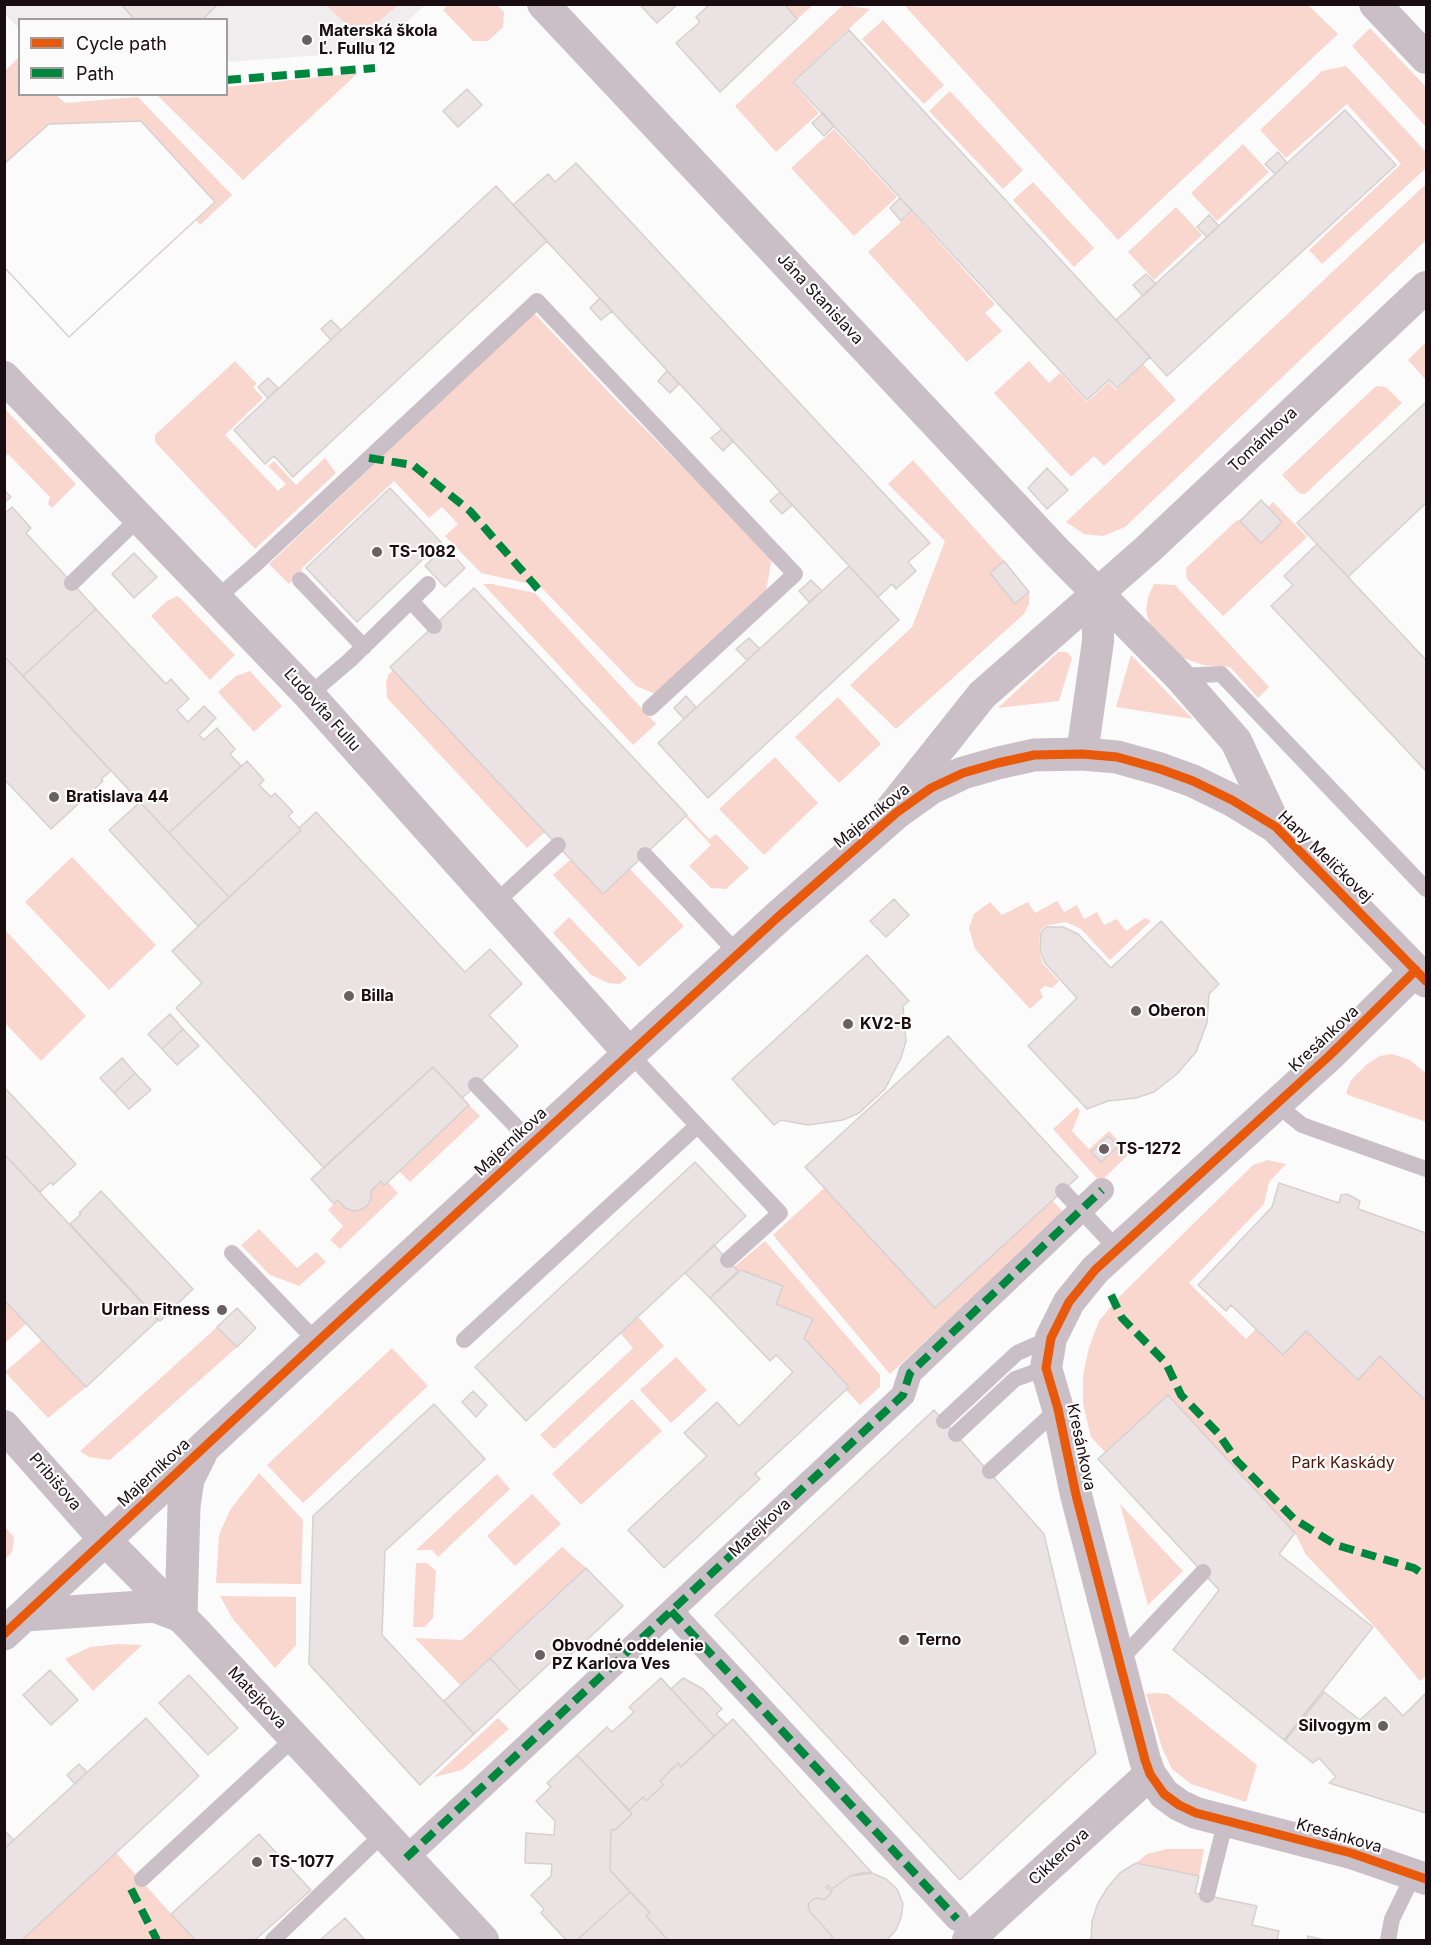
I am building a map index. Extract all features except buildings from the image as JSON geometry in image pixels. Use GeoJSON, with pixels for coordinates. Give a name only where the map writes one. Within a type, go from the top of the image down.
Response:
{"type":"FeatureCollection","features":[{"type":"Feature","properties":{"kind":"street","name":"Jána Stanislava"},"geometry":{"type":"LineString","coordinates":[[543,4],[1055,550],[1098,592]]}},
{"type":"Feature","properties":{"kind":"street"},"geometry":{"type":"LineString","coordinates":[[1375,4],[1426,58]]}},
{"type":"Feature","properties":{"kind":"street","name":"Tománkova"},"geometry":{"type":"LineString","coordinates":[[870,835],[982,695],[1148,549],[1426,287]]}},
{"type":"Feature","properties":{"kind":"street","name":"Ľudovíta Fullu"},"geometry":{"type":"LineString","coordinates":[[4,377],[309,694],[630,1054]]}},
{"type":"Feature","properties":{"kind":"street","name":"Hany Meličkovej"},"geometry":{"type":"LineString","coordinates":[[1098,592],[1179,676],[1236,741],[1276,827]]}},
{"type":"Feature","properties":{"kind":"street"},"geometry":{"type":"LineString","coordinates":[[1082,754],[1098,641],[1098,592]]}},
{"type":"Feature","properties":{"kind":"street","name":"Hany Meličkovej"},"geometry":{"type":"LineString","coordinates":[[1082,754],[1117,757],[1193,781],[1232,800],[1276,827],[1421,976]]}},
{"type":"Feature","properties":{"kind":"street","name":"Majerníkova"},"geometry":{"type":"LineString","coordinates":[[15,1625],[316,1342],[738,954],[896,813],[931,788],[963,773],[1035,755],[1082,754]]}},
{"type":"Feature","properties":{"kind":"street","name":"Kresánkova"},"geometry":{"type":"LineString","coordinates":[[1420,1876],[1350,1853],[1197,1813],[1179,1805],[1164,1794],[1150,1774],[1145,1760],[1119,1661],[1076,1495],[1049,1353],[1069,1302],[1095,1270],[1336,1049],[1421,976]]}},
{"type":"Feature","properties":{"kind":"street","name":"Matejkova"},"geometry":{"type":"LineString","coordinates":[[406,1858],[903,1395],[910,1372],[1102,1190]]}},
{"type":"Feature","properties":{"kind":"street","name":"Pribišova"},"geometry":{"type":"LineString","coordinates":[[4,1426],[105,1540]]}},
{"type":"Feature","properties":{"kind":"street"},"geometry":{"type":"LineString","coordinates":[[15,1625],[155,1606],[181,1616],[184,1506],[188,1479],[205,1446]]}},
{"type":"Feature","properties":{"kind":"street","name":"Matejkova"},"geometry":{"type":"LineString","coordinates":[[105,1540],[181,1616],[483,1941]]}},
{"type":"Feature","properties":{"kind":"street"},"geometry":{"type":"LineString","coordinates":[[671,1611],[963,1930]]}},
{"type":"Feature","properties":{"kind":"street","name":"Cikkerova"},"geometry":{"type":"LineString","coordinates":[[963,1930],[1150,1774]]}},
{"type":"Feature","properties":{"kind":"lane"},"geometry":{"type":"LineString","coordinates":[[218,598],[537,301],[795,574],[650,708]]}},
{"type":"Feature","properties":{"kind":"lane"},"geometry":{"type":"LineString","coordinates":[[72,583],[139,518]]}},
{"type":"Feature","properties":{"kind":"lane"},"geometry":{"type":"LineString","coordinates":[[300,580],[364,647]]}},
{"type":"Feature","properties":{"kind":"lane"},"geometry":{"type":"LineString","coordinates":[[309,694],[364,647],[428,584]]}},
{"type":"Feature","properties":{"kind":"lane"},"geometry":{"type":"LineString","coordinates":[[411,601],[434,626]]}},
{"type":"Feature","properties":{"kind":"lane"},"geometry":{"type":"LineString","coordinates":[[1179,676],[1221,674],[1426,889]]}},
{"type":"Feature","properties":{"kind":"lane"},"geometry":{"type":"LineString","coordinates":[[495,903],[558,845]]}},
{"type":"Feature","properties":{"kind":"lane"},"geometry":{"type":"LineString","coordinates":[[645,855],[738,954]]}},
{"type":"Feature","properties":{"kind":"lane"},"geometry":{"type":"LineString","coordinates":[[630,1054],[780,1214],[728,1260]]}},
{"type":"Feature","properties":{"kind":"lane"},"geometry":{"type":"LineString","coordinates":[[476,1085],[532,1143]]}},
{"type":"Feature","properties":{"kind":"lane"},"geometry":{"type":"LineString","coordinates":[[1276,1104],[1302,1125],[1426,1169]]}},
{"type":"Feature","properties":{"kind":"lane"},"geometry":{"type":"LineString","coordinates":[[464,1340],[697,1126]]}},
{"type":"Feature","properties":{"kind":"lane"},"geometry":{"type":"LineString","coordinates":[[1063,1191],[1117,1249]]}},
{"type":"Feature","properties":{"kind":"lane"},"geometry":{"type":"LineString","coordinates":[[232,1253],[316,1342]]}},
{"type":"Feature","properties":{"kind":"lane"},"geometry":{"type":"LineString","coordinates":[[944,1421],[1017,1353],[1049,1353]]}},
{"type":"Feature","properties":{"kind":"lane"},"geometry":{"type":"LineString","coordinates":[[956,1434],[1016,1379],[1049,1353]]}},
{"type":"Feature","properties":{"kind":"lane"},"geometry":{"type":"LineString","coordinates":[[990,1471],[1058,1409]]}},
{"type":"Feature","properties":{"kind":"lane"},"geometry":{"type":"LineString","coordinates":[[1119,1661],[1203,1572]]}},
{"type":"Feature","properties":{"kind":"lane"},"geometry":{"type":"LineString","coordinates":[[142,1879],[294,1738]]}},
{"type":"Feature","properties":{"kind":"lane"},"geometry":{"type":"LineString","coordinates":[[1207,1895],[1226,1820]]}},
{"type":"Feature","properties":{"kind":"lane"},"geometry":{"type":"LineString","coordinates":[[273,1941],[383,1834]]}},
{"type":"Feature","properties":{"kind":"lane"},"geometry":{"type":"LineString","coordinates":[[1388,1941],[1392,1919],[1420,1876]]}},
{"type":"Feature","properties":{"kind":"shaded area","name":"Materská škola Ľ. Fullu 12"},"geometry":{"type":"Polygon","coordinates":[[[5,4],[425,5],[375,51],[228,62],[228,18],[18,18],[18,28],[5,14],[5,4]]]}},
{"type":"Feature","properties":{"kind":"green space"},"geometry":{"type":"Polygon","coordinates":[[[326,5],[398,5],[370,29],[353,31],[326,5]]]}},
{"type":"Feature","properties":{"kind":"green space"},"geometry":{"type":"Polygon","coordinates":[[[448,5],[497,5],[504,12],[503,27],[488,41],[473,41],[443,10],[448,5]]]}},
{"type":"Feature","properties":{"kind":"green space"},"geometry":{"type":"Polygon","coordinates":[[[784,5],[813,5],[797,19],[784,5]]]}},
{"type":"Feature","properties":{"kind":"green space"},"geometry":{"type":"Polygon","coordinates":[[[843,5],[870,9],[792,82],[819,113],[776,152],[735,106],[843,5]]]}},
{"type":"Feature","properties":{"kind":"green space"},"geometry":{"type":"Polygon","coordinates":[[[904,5],[1308,5],[1338,34],[1118,240],[904,5]]]}},
{"type":"Feature","properties":{"kind":"green space"},"geometry":{"type":"Polygon","coordinates":[[[883,20],[944,85],[924,104],[862,39],[883,20]]]}},
{"type":"Feature","properties":{"kind":"green space"},"geometry":{"type":"Polygon","coordinates":[[[1370,28],[1426,87],[1426,127],[1352,46],[1370,28]]]}},
{"type":"Feature","properties":{"kind":"green space"},"geometry":{"type":"Polygon","coordinates":[[[18,58],[18,96],[57,96],[65,103],[138,97],[232,195],[200,225],[196,220],[215,202],[141,121],[49,124],[5,164],[5,71],[18,58]]]}},
{"type":"Feature","properties":{"kind":"green space"},"geometry":{"type":"Polygon","coordinates":[[[1346,66],[1426,152],[1426,168],[1322,264],[1309,250],[1401,164],[1347,104],[1286,158],[1260,130],[1322,71],[1346,66]]]}},
{"type":"Feature","properties":{"kind":"green space"},"geometry":{"type":"Polygon","coordinates":[[[358,73],[243,180],[158,96],[228,96],[228,87],[358,73]]]}},
{"type":"Feature","properties":{"kind":"green space"},"geometry":{"type":"Polygon","coordinates":[[[950,91],[1023,170],[1003,189],[929,111],[950,91]]]}},
{"type":"Feature","properties":{"kind":"green space"},"geometry":{"type":"Polygon","coordinates":[[[834,129],[897,197],[854,236],[791,168],[834,129]]]}},
{"type":"Feature","properties":{"kind":"green space"},"geometry":{"type":"Polygon","coordinates":[[[1243,144],[1269,172],[1217,221],[1191,193],[1243,144]]]}},
{"type":"Feature","properties":{"kind":"green space"},"geometry":{"type":"Polygon","coordinates":[[[1033,182],[1094,248],[1074,267],[1013,200],[1033,182]]]}},
{"type":"Feature","properties":{"kind":"green space"},"geometry":{"type":"Polygon","coordinates":[[[1426,184],[1426,240],[1125,527],[1103,536],[1084,534],[1066,522],[1426,184]]]}},
{"type":"Feature","properties":{"kind":"green space"},"geometry":{"type":"Polygon","coordinates":[[[1176,207],[1202,235],[1154,280],[1128,252],[1176,207]]]}},
{"type":"Feature","properties":{"kind":"green space"},"geometry":{"type":"Polygon","coordinates":[[[912,212],[995,304],[985,313],[1002,331],[967,362],[868,252],[912,212]]]}},
{"type":"Feature","properties":{"kind":"green space"},"geometry":{"type":"Polygon","coordinates":[[[534,313],[618,402],[772,557],[766,591],[655,694],[636,686],[540,586],[481,573],[445,536],[458,524],[442,507],[429,518],[394,481],[301,569],[303,571],[289,584],[269,564],[534,313]]]}},
{"type":"Feature","properties":{"kind":"green space"},"geometry":{"type":"Polygon","coordinates":[[[1426,342],[1426,380],[1408,360],[1426,342]]]}},
{"type":"Feature","properties":{"kind":"green space"},"geometry":{"type":"Polygon","coordinates":[[[235,361],[257,384],[253,387],[263,398],[225,435],[278,491],[286,484],[268,466],[274,461],[296,485],[325,458],[336,473],[255,549],[155,442],[155,435],[235,361]]]}},
{"type":"Feature","properties":{"kind":"green space"},"geometry":{"type":"Polygon","coordinates":[[[1029,361],[1049,383],[1060,373],[1087,402],[1109,382],[1116,390],[1143,364],[1176,400],[1104,466],[1094,456],[1071,477],[994,393],[1029,361]]]}},
{"type":"Feature","properties":{"kind":"green space"},"geometry":{"type":"Polygon","coordinates":[[[1376,386],[1386,387],[1402,403],[1305,494],[1299,493],[1282,475],[1376,386]]]}},
{"type":"Feature","properties":{"kind":"green space"},"geometry":{"type":"Polygon","coordinates":[[[5,409],[76,484],[52,508],[48,504],[50,497],[8,454],[5,457],[5,409]]]}},
{"type":"Feature","properties":{"kind":"green space"},"geometry":{"type":"Polygon","coordinates":[[[913,460],[1004,561],[991,574],[1015,604],[1029,592],[1029,604],[1024,614],[896,729],[850,685],[912,627],[945,541],[888,484],[913,460]]]}},
{"type":"Feature","properties":{"kind":"green space"},"geometry":{"type":"Polygon","coordinates":[[[1273,502],[1307,537],[1223,616],[1187,579],[1186,568],[1237,520],[1240,521],[1268,507],[1273,502]]]}},
{"type":"Feature","properties":{"kind":"green space"},"geometry":{"type":"Polygon","coordinates":[[[483,584],[535,593],[656,724],[633,745],[483,584]]]}},
{"type":"Feature","properties":{"kind":"green space"},"geometry":{"type":"Polygon","coordinates":[[[1154,584],[1175,585],[1269,687],[1258,698],[1230,667],[1203,665],[1175,655],[1151,629],[1146,611],[1148,597],[1154,584]]]}},
{"type":"Feature","properties":{"kind":"green space"},"geometry":{"type":"Polygon","coordinates":[[[178,596],[235,655],[210,680],[151,616],[167,601],[178,596]]]}},
{"type":"Feature","properties":{"kind":"green space"},"geometry":{"type":"Polygon","coordinates":[[[1058,652],[1067,652],[1072,658],[1059,701],[998,708],[1058,652]]]}},
{"type":"Feature","properties":{"kind":"green space"},"geometry":{"type":"Polygon","coordinates":[[[1131,655],[1193,719],[1116,707],[1131,655]]]}},
{"type":"Feature","properties":{"kind":"green space"},"geometry":{"type":"Polygon","coordinates":[[[393,670],[545,832],[527,848],[387,698],[386,683],[388,675],[393,670]]]}},
{"type":"Feature","properties":{"kind":"green space"},"geometry":{"type":"Polygon","coordinates":[[[250,671],[282,706],[254,732],[218,692],[236,676],[250,671]]]}},
{"type":"Feature","properties":{"kind":"green space"},"geometry":{"type":"Polygon","coordinates":[[[838,697],[881,744],[839,783],[795,737],[838,697]]]}},
{"type":"Feature","properties":{"kind":"green space"},"geometry":{"type":"Polygon","coordinates":[[[775,757],[818,803],[764,855],[719,809],[775,757]]]}},
{"type":"Feature","properties":{"kind":"green space"},"geometry":{"type":"Polygon","coordinates":[[[687,815],[709,839],[716,834],[749,868],[726,889],[711,888],[689,866],[711,845],[685,817],[687,815]]]}},
{"type":"Feature","properties":{"kind":"green space"},"geometry":{"type":"Polygon","coordinates":[[[72,857],[156,945],[109,990],[25,902],[72,857]]]}},
{"type":"Feature","properties":{"kind":"green space"},"geometry":{"type":"Polygon","coordinates":[[[571,859],[603,894],[630,869],[684,926],[639,967],[553,875],[571,859]]]}},
{"type":"Feature","properties":{"kind":"green space"},"geometry":{"type":"Polygon","coordinates":[[[1057,901],[1064,912],[1077,905],[1084,919],[1097,912],[1104,925],[1117,919],[1126,931],[1145,918],[1151,921],[1110,960],[1081,929],[1066,922],[1045,926],[1040,931],[1039,950],[1043,964],[1059,981],[1052,988],[1045,986],[1040,990],[1043,997],[1030,1009],[975,949],[969,928],[974,914],[990,902],[1002,915],[1028,902],[1035,913],[1057,901]]]}},
{"type":"Feature","properties":{"kind":"green space"},"geometry":{"type":"Polygon","coordinates":[[[569,917],[627,978],[620,984],[608,983],[591,975],[553,933],[569,917]]]}},
{"type":"Feature","properties":{"kind":"green space"},"geometry":{"type":"Polygon","coordinates":[[[5,930],[86,1016],[41,1061],[5,1023],[5,930]]]}},
{"type":"Feature","properties":{"kind":"green space"},"geometry":{"type":"Polygon","coordinates":[[[1391,1054],[1408,1059],[1426,1073],[1426,1122],[1346,1093],[1351,1080],[1366,1065],[1380,1056],[1391,1054]]]}},
{"type":"Feature","properties":{"kind":"green space"},"geometry":{"type":"Polygon","coordinates":[[[469,1105],[480,1116],[410,1182],[399,1171],[469,1105]]]}},
{"type":"Feature","properties":{"kind":"green space"},"geometry":{"type":"Polygon","coordinates":[[[1077,1107],[1080,1111],[1072,1131],[1089,1149],[1109,1131],[1130,1153],[1100,1182],[1053,1129],[1077,1107]]]}},
{"type":"Feature","properties":{"kind":"green space","name":"Park Kaskády"},"geometry":{"type":"Polygon","coordinates":[[[1268,1160],[1286,1164],[1269,1182],[1264,1204],[1189,1283],[1246,1339],[1256,1329],[1306,1331],[1357,1380],[1380,1356],[1426,1401],[1426,1676],[1420,1681],[1374,1626],[1306,1555],[1295,1533],[1168,1395],[1105,1452],[1091,1437],[1083,1404],[1083,1376],[1089,1347],[1099,1321],[1118,1298],[1253,1165],[1268,1160]]]}},
{"type":"Feature","properties":{"kind":"green space"},"geometry":{"type":"Polygon","coordinates":[[[381,1181],[384,1185],[388,1182],[398,1193],[340,1249],[330,1240],[343,1226],[328,1210],[338,1200],[353,1211],[360,1210],[367,1206],[371,1191],[381,1181]]]}},
{"type":"Feature","properties":{"kind":"green space"},"geometry":{"type":"Polygon","coordinates":[[[824,1188],[935,1308],[1052,1200],[1064,1213],[890,1374],[773,1235],[824,1188]]]}},
{"type":"Feature","properties":{"kind":"green space"},"geometry":{"type":"Polygon","coordinates":[[[259,1229],[297,1268],[316,1252],[326,1262],[299,1286],[270,1275],[241,1245],[259,1229]]]}},
{"type":"Feature","properties":{"kind":"green space"},"geometry":{"type":"Polygon","coordinates":[[[765,1241],[880,1375],[880,1387],[860,1405],[846,1390],[849,1387],[804,1338],[813,1319],[776,1304],[783,1286],[741,1270],[738,1271],[734,1267],[765,1241]]]}},
{"type":"Feature","properties":{"kind":"green space"},"geometry":{"type":"Polygon","coordinates":[[[4,1300],[27,1323],[5,1343],[4,1343],[4,1300]]]}},
{"type":"Feature","properties":{"kind":"green space"},"geometry":{"type":"Polygon","coordinates":[[[638,1317],[664,1346],[554,1449],[540,1435],[633,1348],[620,1333],[638,1317]]]}},
{"type":"Feature","properties":{"kind":"green space"},"geometry":{"type":"Polygon","coordinates":[[[217,1327],[237,1347],[110,1460],[89,1457],[80,1451],[217,1327]]]}},
{"type":"Feature","properties":{"kind":"green space"},"geometry":{"type":"Polygon","coordinates":[[[42,1340],[86,1387],[48,1418],[5,1372],[42,1340]]]}},
{"type":"Feature","properties":{"kind":"green space"},"geometry":{"type":"Polygon","coordinates":[[[392,1348],[428,1386],[303,1503],[267,1465],[392,1348]]]}},
{"type":"Feature","properties":{"kind":"green space"},"geometry":{"type":"Polygon","coordinates":[[[676,1357],[707,1390],[671,1423],[640,1390],[676,1357]]]}},
{"type":"Feature","properties":{"kind":"green space"},"geometry":{"type":"Polygon","coordinates":[[[632,1399],[662,1431],[581,1505],[552,1474],[632,1399]]]}},
{"type":"Feature","properties":{"kind":"green space"},"geometry":{"type":"Polygon","coordinates":[[[259,1473],[303,1520],[301,1584],[216,1583],[219,1535],[230,1510],[259,1473]]]}},
{"type":"Feature","properties":{"kind":"green space"},"geometry":{"type":"Polygon","coordinates":[[[497,1474],[510,1489],[438,1557],[432,1550],[416,1550],[497,1474]]]}},
{"type":"Feature","properties":{"kind":"green space"},"geometry":{"type":"Polygon","coordinates":[[[532,1494],[561,1524],[515,1566],[487,1536],[532,1494]]]}},
{"type":"Feature","properties":{"kind":"green space"},"geometry":{"type":"Polygon","coordinates":[[[1120,1504],[1183,1571],[1148,1605],[1120,1504]]]}},
{"type":"Feature","properties":{"kind":"green space"},"geometry":{"type":"Polygon","coordinates":[[[5,1527],[14,1537],[12,1552],[5,1559],[5,1527]]]}},
{"type":"Feature","properties":{"kind":"green space"},"geometry":{"type":"Polygon","coordinates":[[[562,1547],[586,1568],[460,1685],[415,1638],[462,1640],[562,1547]]]}},
{"type":"Feature","properties":{"kind":"green space"},"geometry":{"type":"Polygon","coordinates":[[[416,1563],[427,1563],[436,1571],[433,1618],[425,1627],[413,1627],[416,1563]]]}},
{"type":"Feature","properties":{"kind":"green space"},"geometry":{"type":"Polygon","coordinates":[[[220,1596],[296,1597],[296,1645],[275,1668],[232,1618],[220,1596]]]}},
{"type":"Feature","properties":{"kind":"green space"},"geometry":{"type":"Polygon","coordinates":[[[118,1644],[142,1645],[93,1691],[65,1659],[90,1647],[118,1644]]]}},
{"type":"Feature","properties":{"kind":"green space"},"geometry":{"type":"Polygon","coordinates":[[[1146,1694],[1168,1694],[1257,1765],[1246,1802],[1191,1784],[1172,1769],[1162,1748],[1146,1694]]]}},
{"type":"Feature","properties":{"kind":"green space"},"geometry":{"type":"Polygon","coordinates":[[[498,1718],[509,1729],[462,1770],[434,1777],[498,1718]]]}},
{"type":"Feature","properties":{"kind":"green space"},"geometry":{"type":"Polygon","coordinates":[[[1167,1849],[1204,1849],[1199,1876],[1136,1863],[1147,1854],[1167,1849]]]}},
{"type":"Feature","properties":{"kind":"green space"},"geometry":{"type":"Polygon","coordinates":[[[116,1853],[195,1940],[22,1940],[116,1853]]]}},
{"type":"Feature","properties":{"kind":"marked path"},"geometry":{"type":"LineString","coordinates":[[228,80],[375,68]]}},
{"type":"Feature","properties":{"kind":"marked path"},"geometry":{"type":"LineString","coordinates":[[369,458],[413,465],[470,511],[538,589]]}},
{"type":"Feature","properties":{"kind":"marked path"},"geometry":{"type":"LineString","coordinates":[[406,1858],[903,1395],[910,1373],[1102,1190]]}},
{"type":"Feature","properties":{"kind":"marked path"},"geometry":{"type":"LineString","coordinates":[[1111,1295],[1122,1318],[1166,1363],[1181,1395],[1218,1433],[1237,1461],[1294,1519],[1336,1545],[1414,1568],[1426,1576]]}},
{"type":"Feature","properties":{"kind":"marked path"},"geometry":{"type":"LineString","coordinates":[[671,1611],[957,1919]]}},
{"type":"Feature","properties":{"kind":"marked path"},"geometry":{"type":"LineString","coordinates":[[131,1889],[157,1940]]}},
{"type":"Feature","properties":{"kind":"cycle path"},"geometry":{"type":"LineString","coordinates":[[4,1634],[778,917],[896,813],[931,788],[963,773],[1034,755],[1082,754],[1117,757],[1193,781],[1232,800],[1276,827],[1426,981]]}},
{"type":"Feature","properties":{"kind":"cycle path"},"geometry":{"type":"LineString","coordinates":[[1416,970],[1329,1056],[1095,1270],[1069,1302],[1051,1338],[1046,1368],[1058,1409],[1076,1495],[1145,1760],[1150,1774],[1164,1794],[1179,1805],[1196,1813],[1351,1853],[1426,1879]]}},
{"type":"Feature","properties":{"kind":"place","name":"Materská škola Ľ. Fullu 12"},"geometry":{"type":"Point","coordinates":[307,40]}},
{"type":"Feature","properties":{"kind":"place","name":"TS-1082"},"geometry":{"type":"Point","coordinates":[377,552]}},
{"type":"Feature","properties":{"kind":"place","name":"Bratislava 44"},"geometry":{"type":"Point","coordinates":[54,797]}},
{"type":"Feature","properties":{"kind":"place","name":"Billa"},"geometry":{"type":"Point","coordinates":[349,996]}},
{"type":"Feature","properties":{"kind":"place","name":"Oberon"},"geometry":{"type":"Point","coordinates":[1136,1011]}},
{"type":"Feature","properties":{"kind":"place","name":"KV2-B"},"geometry":{"type":"Point","coordinates":[848,1024]}},
{"type":"Feature","properties":{"kind":"place","name":"TS-1272"},"geometry":{"type":"Point","coordinates":[1104,1149]}},
{"type":"Feature","properties":{"kind":"place","name":"Urban Fitness"},"geometry":{"type":"Point","coordinates":[222,1310]}},
{"type":"Feature","properties":{"kind":"place","name":"Terno"},"geometry":{"type":"Point","coordinates":[904,1640]}},
{"type":"Feature","properties":{"kind":"place","name":"Obvodné oddelenie PZ Karlova Ves"},"geometry":{"type":"Point","coordinates":[540,1655]}},
{"type":"Feature","properties":{"kind":"place","name":"Silvogym"},"geometry":{"type":"Point","coordinates":[1383,1726]}},
{"type":"Feature","properties":{"kind":"place","name":"TS-1077"},"geometry":{"type":"Point","coordinates":[257,1862]}}]}
